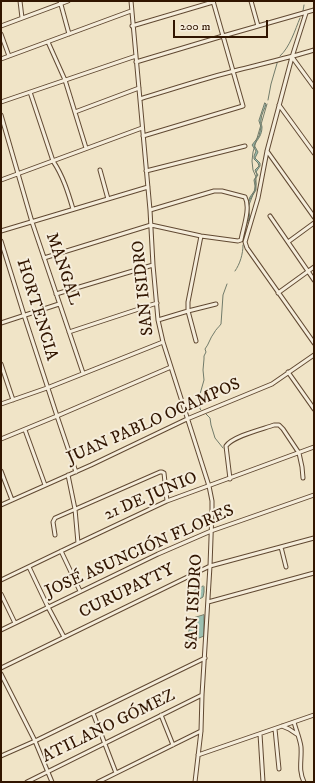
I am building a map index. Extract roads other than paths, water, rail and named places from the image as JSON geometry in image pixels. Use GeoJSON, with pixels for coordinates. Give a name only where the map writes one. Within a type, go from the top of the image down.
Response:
{"type":"FeatureCollection","features":[{"type":"Feature","properties":{"kind":"street"},"geometry":{"type":"LineString","coordinates":[[20,1],[22,18]]}},
{"type":"Feature","properties":{"kind":"street"},"geometry":{"type":"LineString","coordinates":[[1,26],[60,2],[68,1]]}},
{"type":"Feature","properties":{"kind":"street","name":"SAN ISIDRO"},"geometry":{"type":"LineString","coordinates":[[131,1],[132,26],[150,210],[158,320],[163,342],[209,486],[212,501],[212,531],[201,731],[195,782]]}},
{"type":"Feature","properties":{"kind":"street"},"geometry":{"type":"LineString","coordinates":[[252,1],[258,26]]}},
{"type":"Feature","properties":{"kind":"street"},"geometry":{"type":"LineString","coordinates":[[60,2],[69,34]]}},
{"type":"Feature","properties":{"kind":"street"},"geometry":{"type":"LineString","coordinates":[[132,26],[213,2],[243,106],[143,136]]}},
{"type":"Feature","properties":{"kind":"street"},"geometry":{"type":"LineString","coordinates":[[136,62],[314,10]]}},
{"type":"Feature","properties":{"kind":"street"},"geometry":{"type":"LineString","coordinates":[[1,59],[131,12]]}},
{"type":"Feature","properties":{"kind":"street"},"geometry":{"type":"LineString","coordinates":[[306,13],[279,104],[267,151],[258,198],[245,244],[258,265],[314,343]]}},
{"type":"Feature","properties":{"kind":"street"},"geometry":{"type":"LineString","coordinates":[[1,34],[10,56]]}},
{"type":"Feature","properties":{"kind":"street"},"geometry":{"type":"LineString","coordinates":[[48,42],[65,80],[86,148]]}},
{"type":"Feature","properties":{"kind":"street"},"geometry":{"type":"LineString","coordinates":[[140,99],[233,71],[278,59],[292,57],[314,50]]}},
{"type":"Feature","properties":{"kind":"street"},"geometry":{"type":"LineString","coordinates":[[1,102],[136,56]]}},
{"type":"Feature","properties":{"kind":"street"},"geometry":{"type":"LineString","coordinates":[[292,57],[314,87]]}},
{"type":"Feature","properties":{"kind":"street"},"geometry":{"type":"LineString","coordinates":[[75,112],[139,88]]}},
{"type":"Feature","properties":{"kind":"street"},"geometry":{"type":"LineString","coordinates":[[30,92],[53,161],[64,179],[73,209]]}},
{"type":"Feature","properties":{"kind":"street"},"geometry":{"type":"LineString","coordinates":[[279,104],[314,153]]}},
{"type":"Feature","properties":{"kind":"street","name":"MANGAL"},"geometry":{"type":"LineString","coordinates":[[1,115],[32,222],[83,373]]}},
{"type":"Feature","properties":{"kind":"street"},"geometry":{"type":"LineString","coordinates":[[1,180],[142,128]]}},
{"type":"Feature","properties":{"kind":"street"},"geometry":{"type":"LineString","coordinates":[[146,171],[245,146]]}},
{"type":"Feature","properties":{"kind":"street"},"geometry":{"type":"LineString","coordinates":[[267,151],[314,217]]}},
{"type":"Feature","properties":{"kind":"street"},"geometry":{"type":"LineString","coordinates":[[100,170],[108,199]]}},
{"type":"Feature","properties":{"kind":"street"},"geometry":{"type":"LineString","coordinates":[[1,231],[148,187]]}},
{"type":"Feature","properties":{"kind":"street"},"geometry":{"type":"LineString","coordinates":[[44,258],[151,225],[201,236],[240,241],[247,214],[247,201],[245,197],[222,191],[214,191],[150,210]]}},
{"type":"Feature","properties":{"kind":"street"},"geometry":{"type":"LineString","coordinates":[[270,216],[314,280]]}},
{"type":"Feature","properties":{"kind":"street"},"geometry":{"type":"LineString","coordinates":[[288,242],[314,223]]}},
{"type":"Feature","properties":{"kind":"street"},"geometry":{"type":"LineString","coordinates":[[196,341],[188,311],[188,302],[201,236]]}},
{"type":"Feature","properties":{"kind":"street","name":"HORTENCIA"},"geometry":{"type":"LineString","coordinates":[[1,241],[56,416],[76,472]]}},
{"type":"Feature","properties":{"kind":"street"},"geometry":{"type":"LineString","coordinates":[[56,294],[153,265]]}},
{"type":"Feature","properties":{"kind":"street"},"geometry":{"type":"LineString","coordinates":[[278,292],[314,267]]}},
{"type":"Feature","properties":{"kind":"street"},"geometry":{"type":"LineString","coordinates":[[69,332],[157,303]]}},
{"type":"Feature","properties":{"kind":"street"},"geometry":{"type":"LineString","coordinates":[[1,322],[59,304]]}},
{"type":"Feature","properties":{"kind":"street"},"geometry":{"type":"LineString","coordinates":[[158,320],[216,304]]}},
{"type":"Feature","properties":{"kind":"street"},"geometry":{"type":"LineString","coordinates":[[1,404],[47,388],[163,342]]}},
{"type":"Feature","properties":{"kind":"street","name":"JUAN PABLO OCAMPOS"},"geometry":{"type":"LineString","coordinates":[[1,505],[76,472],[187,419],[272,384],[314,355]]}},
{"type":"Feature","properties":{"kind":"street"},"geometry":{"type":"LineString","coordinates":[[1,364],[13,400]]}},
{"type":"Feature","properties":{"kind":"street"},"geometry":{"type":"LineString","coordinates":[[1,439],[171,368]]}},
{"type":"Feature","properties":{"kind":"street"},"geometry":{"type":"LineString","coordinates":[[288,372],[314,409]]}},
{"type":"Feature","properties":{"kind":"street"},"geometry":{"type":"LineString","coordinates":[[230,479],[226,446],[230,441],[274,425],[279,425],[283,429],[299,453],[303,478]]}},
{"type":"Feature","properties":{"kind":"street"},"geometry":{"type":"LineString","coordinates":[[25,430],[45,485]]}},
{"type":"Feature","properties":{"kind":"street","name":"21 DE JUNIO"},"geometry":{"type":"LineString","coordinates":[[1,580],[167,502],[314,447]]}},
{"type":"Feature","properties":{"kind":"street"},"geometry":{"type":"LineString","coordinates":[[1,471],[12,500]]}},
{"type":"Feature","properties":{"kind":"street"},"geometry":{"type":"LineString","coordinates":[[55,535],[53,520],[55,518],[160,472],[164,473],[167,502]]}},
{"type":"Feature","properties":{"kind":"street"},"geometry":{"type":"LineString","coordinates":[[68,475],[75,509],[78,543]]}},
{"type":"Feature","properties":{"kind":"street","name":"JOSÉ ASUNCIÓN FLORES"},"geometry":{"type":"LineString","coordinates":[[1,630],[158,554],[212,531],[314,494]]}},
{"type":"Feature","properties":{"kind":"street","name":"CURUPAYTY"},"geometry":{"type":"LineString","coordinates":[[1,668],[210,566],[314,538]]}},
{"type":"Feature","properties":{"kind":"street"},"geometry":{"type":"LineString","coordinates":[[281,547],[286,567]]}},
{"type":"Feature","properties":{"kind":"street"},"geometry":{"type":"LineString","coordinates":[[61,551],[80,591]]}},
{"type":"Feature","properties":{"kind":"street"},"geometry":{"type":"LineString","coordinates":[[29,567],[64,637]]}},
{"type":"Feature","properties":{"kind":"street"},"geometry":{"type":"LineString","coordinates":[[208,602],[314,573]]}},
{"type":"Feature","properties":{"kind":"street"},"geometry":{"type":"LineString","coordinates":[[1,594],[15,623]]}},
{"type":"Feature","properties":{"kind":"street"},"geometry":{"type":"LineString","coordinates":[[1,756],[35,741],[205,658]]}},
{"type":"Feature","properties":{"kind":"street"},"geometry":{"type":"LineString","coordinates":[[1,674],[35,741],[52,782]]}},
{"type":"Feature","properties":{"kind":"street","name":"ATILANO GÓMEZ"},"geometry":{"type":"LineString","coordinates":[[27,782],[202,695]]}},
{"type":"Feature","properties":{"kind":"street"},"geometry":{"type":"LineString","coordinates":[[93,712],[116,773]]}},
{"type":"Feature","properties":{"kind":"street"},"geometry":{"type":"LineString","coordinates":[[198,755],[314,714]]}},
{"type":"Feature","properties":{"kind":"street"},"geometry":{"type":"LineString","coordinates":[[161,715],[173,745]]}},
{"type":"Feature","properties":{"kind":"street"},"geometry":{"type":"LineString","coordinates":[[294,722],[301,745],[300,769],[304,782]]}},
{"type":"Feature","properties":{"kind":"street"},"geometry":{"type":"LineString","coordinates":[[282,726],[298,736]]}},
{"type":"Feature","properties":{"kind":"street"},"geometry":{"type":"LineString","coordinates":[[275,729],[279,769]]}},
{"type":"Feature","properties":{"kind":"street"},"geometry":{"type":"LineString","coordinates":[[98,782],[201,731]]}},
{"type":"Feature","properties":{"kind":"street"},"geometry":{"type":"LineString","coordinates":[[260,734],[263,782]]}},
{"type":"Feature","properties":{"kind":"waterway"},"geometry":{"type":"LineString","coordinates":[[303,11],[304,5]]}},
{"type":"Feature","properties":{"kind":"waterway"},"geometry":{"type":"LineString","coordinates":[[280,56],[289,43],[300,18]]}},
{"type":"Feature","properties":{"kind":"waterway"},"geometry":{"type":"LineString","coordinates":[[268,100],[278,60]]}},
{"type":"Feature","properties":{"kind":"waterway"},"geometry":{"type":"LineString","coordinates":[[249,205],[256,184],[252,161],[253,152],[267,104]]}},
{"type":"Feature","properties":{"kind":"waterway"},"geometry":{"type":"LineString","coordinates":[[245,237],[244,231],[246,226]]}},
{"type":"Feature","properties":{"kind":"waterway"},"geometry":{"type":"LineString","coordinates":[[235,271],[241,259],[243,245]]}},
{"type":"Feature","properties":{"kind":"waterway"},"geometry":{"type":"LineString","coordinates":[[201,410],[200,394],[204,380],[203,370],[204,356],[206,352],[205,349],[221,324],[223,295],[227,284]]}},
{"type":"Feature","properties":{"kind":"waterway"},"geometry":{"type":"LineString","coordinates":[[206,414],[210,418],[215,438],[223,448]]}}]}
